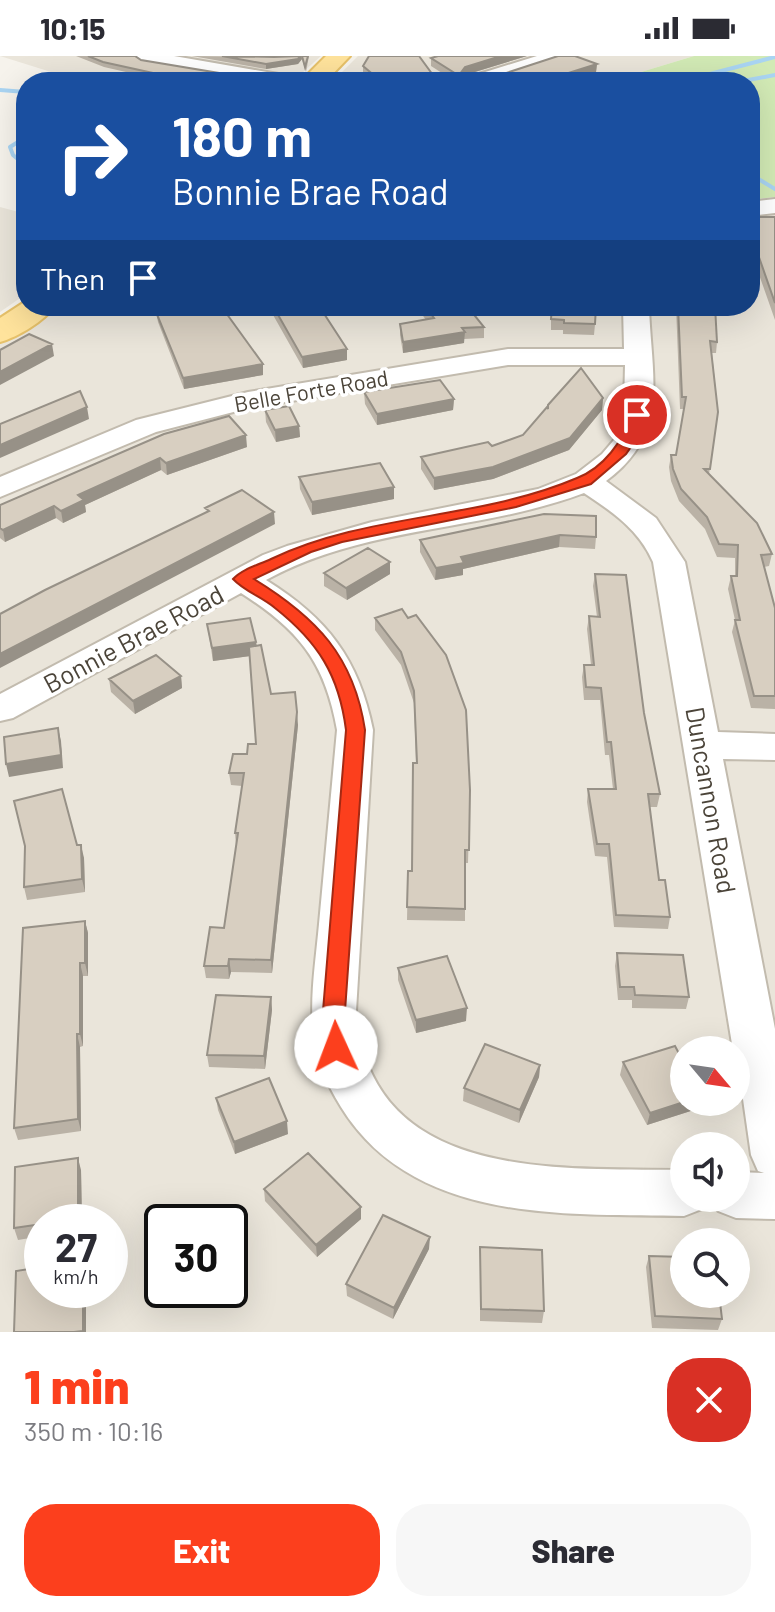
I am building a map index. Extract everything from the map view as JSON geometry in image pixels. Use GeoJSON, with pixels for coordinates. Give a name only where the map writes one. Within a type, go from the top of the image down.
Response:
{"type":"FeatureCollection","features":[{"type":"Feature","properties":{"kind":"main road"},"geometry":{"type":"LineString","coordinates":[[322,72],[339,56]]}},
{"type":"Feature","properties":{"kind":"main road"},"geometry":{"type":"LineString","coordinates":[[0,332],[24,316]]}},
{"type":"Feature","properties":{"kind":"street"},"geometry":{"type":"LineString","coordinates":[[142,56],[233,72]]}},
{"type":"Feature","properties":{"kind":"street"},"geometry":{"type":"LineString","coordinates":[[505,72],[556,56]]}},
{"type":"Feature","properties":{"kind":"street","name":"Bonnie Brae Road"},"geometry":{"type":"LineString","coordinates":[[0,709],[242,579],[305,549],[339,538],[516,502],[585,481],[605,467],[633,434],[637,415],[636,316]]}},
{"type":"Feature","properties":{"kind":"street","name":"Belle Forte Road"},"geometry":{"type":"LineString","coordinates":[[0,488],[146,426],[248,400],[508,357],[636,357]]}},
{"type":"Feature","properties":{"kind":"street","name":"Duncannon Road"},"geometry":{"type":"LineString","coordinates":[[585,481],[639,517],[663,545],[669,562],[775,1155]]}},
{"type":"Feature","properties":{"kind":"street"},"geometry":{"type":"LineString","coordinates":[[242,579],[280,602],[318,637],[344,679],[352,702],[355,730],[334,1011],[336,1047],[360,1096],[379,1121],[406,1147],[436,1164],[475,1179],[515,1187],[670,1193]]}},
{"type":"Feature","properties":{"kind":"street"},"geometry":{"type":"LineString","coordinates":[[702,745],[775,747]]}},
{"type":"Feature","properties":{"kind":"street"},"geometry":{"type":"LineString","coordinates":[[750,1195],[775,1196]]}},
{"type":"Feature","properties":{"kind":"shaded area"},"geometry":{"type":"Polygon","coordinates":[[[0,56],[321,56],[303,72],[51,72],[0,56]]]}},
{"type":"Feature","properties":{"kind":"shaded area"},"geometry":{"type":"Polygon","coordinates":[[[358,56],[694,56],[641,72],[342,72],[358,56]]]}},
{"type":"Feature","properties":{"kind":"shaded area"},"geometry":{"type":"Polygon","coordinates":[[[0,207],[16,211],[16,301],[0,312],[0,207]]]}},
{"type":"Feature","properties":{"kind":"shaded area"},"geometry":{"type":"Polygon","coordinates":[[[775,212],[775,1332],[0,1332],[0,342],[39,316],[760,316],[760,214],[775,212]]]}},
{"type":"Feature","properties":{"kind":"green space"},"geometry":{"type":"Polygon","coordinates":[[[694,56],[775,56],[775,197],[760,199],[760,72],[641,72],[694,56]]]}},
{"type":"Feature","properties":{"kind":"building"},"geometry":{"type":"Polygon","coordinates":[[[88,56],[135,56],[141,60],[213,72],[148,72],[88,56]]]}},
{"type":"Feature","properties":{"kind":"building"},"geometry":{"type":"Polygon","coordinates":[[[222,56],[300,56],[298,59],[266,64],[222,56]]]}},
{"type":"Feature","properties":{"kind":"building"},"geometry":{"type":"Polygon","coordinates":[[[369,56],[419,56],[431,72],[370,72],[363,66],[369,56]]]}},
{"type":"Feature","properties":{"kind":"building"},"geometry":{"type":"Polygon","coordinates":[[[501,56],[465,67],[461,72],[453,72],[431,58],[501,56]]]}},
{"type":"Feature","properties":{"kind":"building"},"geometry":{"type":"Polygon","coordinates":[[[558,56],[575,56],[597,64],[572,72],[509,72],[558,56]]]}},
{"type":"Feature","properties":{"kind":"building"},"geometry":{"type":"Polygon","coordinates":[[[760,217],[775,217],[775,303],[760,260],[760,217]]]}},
{"type":"Feature","properties":{"kind":"building"},"geometry":{"type":"Polygon","coordinates":[[[158,316],[228,316],[263,364],[183,378],[158,316]]]}},
{"type":"Feature","properties":{"kind":"building"},"geometry":{"type":"Polygon","coordinates":[[[279,316],[326,316],[347,349],[302,357],[279,316]]]}},
{"type":"Feature","properties":{"kind":"building"},"geometry":{"type":"Polygon","coordinates":[[[432,316],[475,316],[484,327],[462,328],[465,332],[403,342],[400,324],[434,318],[432,316]]]}},
{"type":"Feature","properties":{"kind":"building"},"geometry":{"type":"Polygon","coordinates":[[[551,316],[595,316],[595,324],[564,323],[564,320],[551,319],[551,316]]]}},
{"type":"Feature","properties":{"kind":"building"},"geometry":{"type":"Polygon","coordinates":[[[678,316],[716,316],[717,342],[710,341],[718,412],[710,469],[704,469],[757,523],[772,554],[761,555],[775,608],[775,696],[754,696],[735,620],[740,620],[731,576],[737,576],[738,545],[719,544],[707,517],[681,489],[673,469],[671,455],[676,455],[686,397],[682,397],[678,316]]]}},
{"type":"Feature","properties":{"kind":"building"},"geometry":{"type":"Polygon","coordinates":[[[29,334],[52,344],[0,372],[0,350],[29,334]]]}},
{"type":"Feature","properties":{"kind":"building"},"geometry":{"type":"Polygon","coordinates":[[[581,368],[603,398],[570,438],[493,467],[434,478],[421,457],[488,442],[492,446],[523,435],[581,368]]]}},
{"type":"Feature","properties":{"kind":"building"},"geometry":{"type":"Polygon","coordinates":[[[440,380],[454,399],[377,414],[364,392],[440,380]]]}},
{"type":"Feature","properties":{"kind":"building"},"geometry":{"type":"Polygon","coordinates":[[[80,391],[87,407],[0,445],[0,424],[80,391]]]}},
{"type":"Feature","properties":{"kind":"building"},"geometry":{"type":"Polygon","coordinates":[[[289,406],[299,426],[275,430],[265,410],[289,406]]]}},
{"type":"Feature","properties":{"kind":"building"},"geometry":{"type":"Polygon","coordinates":[[[229,416],[246,435],[166,463],[160,458],[78,495],[84,500],[61,511],[54,506],[3,530],[0,528],[0,505],[164,434],[229,416]]]}},
{"type":"Feature","properties":{"kind":"building"},"geometry":{"type":"Polygon","coordinates":[[[380,463],[394,487],[312,502],[299,477],[380,463]]]}},
{"type":"Feature","properties":{"kind":"building"},"geometry":{"type":"Polygon","coordinates":[[[242,490],[274,512],[0,654],[0,614],[209,511],[205,508],[242,490]]]}},
{"type":"Feature","properties":{"kind":"building"},"geometry":{"type":"Polygon","coordinates":[[[544,514],[596,516],[596,537],[560,535],[461,557],[464,563],[436,568],[420,540],[544,514]]]}},
{"type":"Feature","properties":{"kind":"building"},"geometry":{"type":"Polygon","coordinates":[[[368,548],[390,562],[346,588],[324,573],[368,548]]]}},
{"type":"Feature","properties":{"kind":"building"},"geometry":{"type":"Polygon","coordinates":[[[595,574],[626,575],[644,713],[660,794],[648,794],[659,880],[665,880],[670,917],[616,915],[609,844],[597,844],[588,789],[616,789],[601,688],[586,687],[584,665],[594,665],[589,616],[600,617],[595,574]]]}},
{"type":"Feature","properties":{"kind":"building"},"geometry":{"type":"Polygon","coordinates":[[[402,609],[408,618],[416,615],[446,655],[466,710],[470,790],[469,850],[465,850],[465,909],[407,907],[408,871],[412,871],[413,763],[417,763],[414,691],[401,652],[375,618],[402,609]]]}},
{"type":"Feature","properties":{"kind":"building"},"geometry":{"type":"Polygon","coordinates":[[[250,618],[256,642],[212,648],[207,624],[250,618]]]}},
{"type":"Feature","properties":{"kind":"building"},"geometry":{"type":"Polygon","coordinates":[[[261,645],[271,694],[295,692],[297,712],[271,960],[229,959],[228,966],[204,966],[210,927],[224,928],[244,773],[229,773],[233,754],[247,754],[248,744],[256,744],[249,647],[261,645]]]}},
{"type":"Feature","properties":{"kind":"building"},"geometry":{"type":"Polygon","coordinates":[[[156,655],[181,676],[133,701],[109,679],[156,655]]]}},
{"type":"Feature","properties":{"kind":"building"},"geometry":{"type":"Polygon","coordinates":[[[58,728],[61,755],[6,764],[4,737],[58,728]]]}},
{"type":"Feature","properties":{"kind":"building"},"geometry":{"type":"Polygon","coordinates":[[[62,789],[77,845],[81,845],[82,879],[24,887],[25,846],[14,801],[62,789]]]}},
{"type":"Feature","properties":{"kind":"building"},"geometry":{"type":"Polygon","coordinates":[[[85,921],[85,963],[80,963],[80,1034],[77,1034],[78,1119],[14,1128],[23,928],[85,921]]]}},
{"type":"Feature","properties":{"kind":"building"},"geometry":{"type":"Polygon","coordinates":[[[617,953],[683,955],[689,997],[635,995],[634,987],[620,987],[617,953]]]}},
{"type":"Feature","properties":{"kind":"building"},"geometry":{"type":"Polygon","coordinates":[[[447,956],[467,1008],[416,1020],[398,968],[447,956]]]}},
{"type":"Feature","properties":{"kind":"building"},"geometry":{"type":"Polygon","coordinates":[[[216,995],[271,997],[264,1056],[207,1055],[216,995]]]}},
{"type":"Feature","properties":{"kind":"building"},"geometry":{"type":"Polygon","coordinates":[[[485,1044],[540,1065],[520,1110],[464,1088],[485,1044]]]}},
{"type":"Feature","properties":{"kind":"building"},"geometry":{"type":"Polygon","coordinates":[[[670,1048],[670,1107],[650,1113],[623,1062],[670,1048]]]}},
{"type":"Feature","properties":{"kind":"building"},"geometry":{"type":"Polygon","coordinates":[[[269,1078],[287,1121],[234,1142],[216,1098],[269,1078]]]}},
{"type":"Feature","properties":{"kind":"building"},"geometry":{"type":"Polygon","coordinates":[[[308,1153],[361,1207],[316,1245],[264,1189],[308,1153]]]}},
{"type":"Feature","properties":{"kind":"building"},"geometry":{"type":"Polygon","coordinates":[[[78,1158],[78,1204],[24,1204],[24,1227],[14,1228],[15,1167],[78,1158]]]}},
{"type":"Feature","properties":{"kind":"building"},"geometry":{"type":"Polygon","coordinates":[[[383,1215],[430,1237],[394,1308],[346,1284],[383,1215]]]}},
{"type":"Feature","properties":{"kind":"building"},"geometry":{"type":"Polygon","coordinates":[[[480,1247],[542,1250],[544,1311],[481,1309],[480,1247]]]}},
{"type":"Feature","properties":{"kind":"building"},"geometry":{"type":"Polygon","coordinates":[[[649,1256],[670,1257],[670,1308],[721,1308],[722,1319],[655,1316],[649,1256]]]}},
{"type":"Feature","properties":{"kind":"building"},"geometry":{"type":"Polygon","coordinates":[[[24,1270],[24,1308],[83,1308],[83,1331],[14,1332],[16,1271],[24,1270]]]}},
{"type":"Feature","properties":{"kind":"waterway"},"geometry":{"type":"LineString","coordinates":[[717,72],[775,57]]}},
{"type":"Feature","properties":{"kind":"waterway"},"geometry":{"type":"LineString","coordinates":[[760,78],[775,75]]}},
{"type":"Feature","properties":{"kind":"waterway"},"geometry":{"type":"LineString","coordinates":[[0,90],[16,91]]}},
{"type":"Feature","properties":{"kind":"waterway"},"geometry":{"type":"LineString","coordinates":[[16,143],[10,147],[16,158]]}},
{"type":"Feature","properties":{"kind":"waterway"},"geometry":{"type":"LineString","coordinates":[[760,180],[775,189]]}},
{"type":"Feature","properties":{"kind":"route"},"geometry":{"type":"LineString","coordinates":[[336,1047],[334,1011],[355,730],[352,702],[344,679],[318,637],[280,602],[242,579],[274,562],[339,538],[516,502],[585,481],[621,451],[633,434],[637,415]]}}]}
